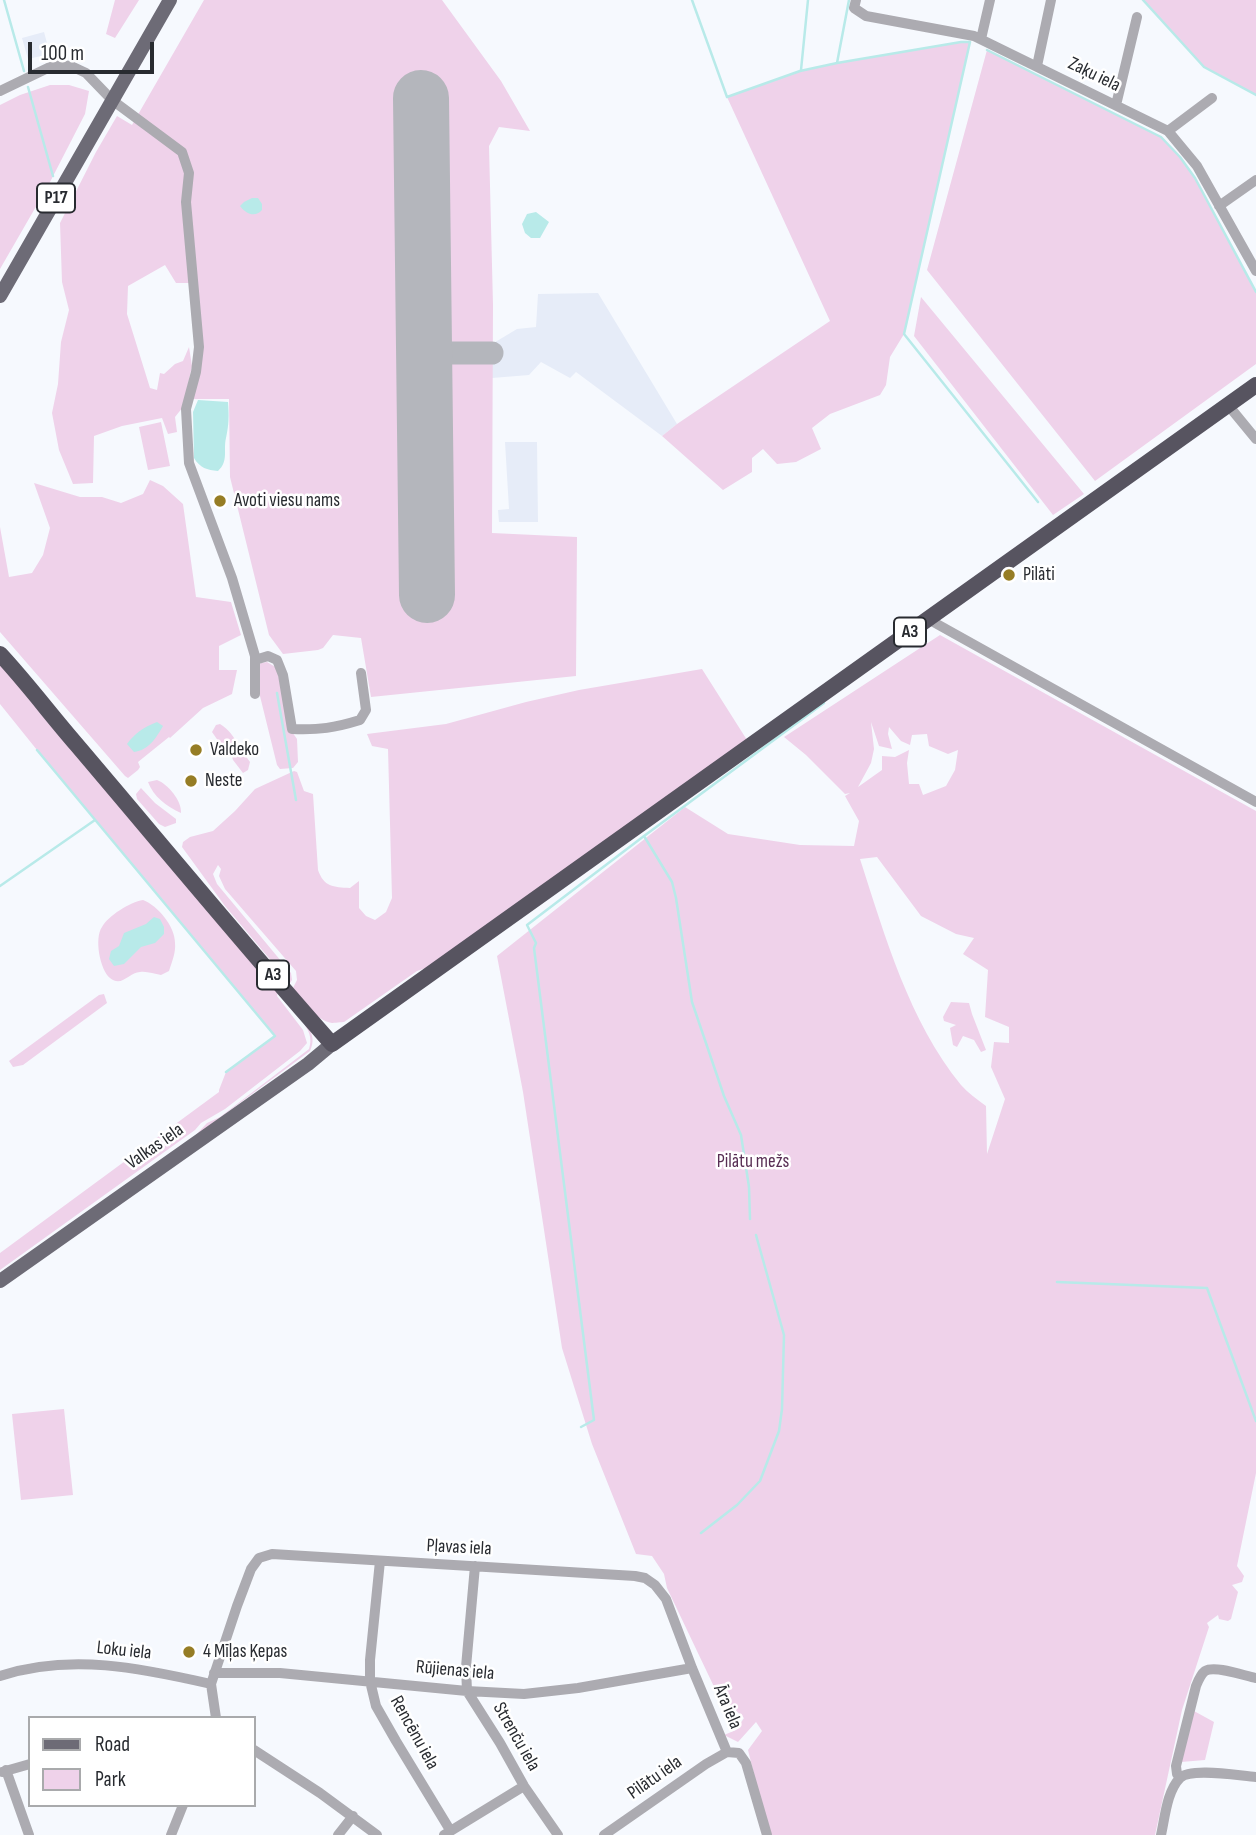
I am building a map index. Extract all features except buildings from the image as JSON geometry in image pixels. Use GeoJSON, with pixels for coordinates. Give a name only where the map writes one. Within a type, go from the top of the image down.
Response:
{"type":"FeatureCollection","features":[{"type":"Feature","properties":{"kind":"highway","name":"A3"},"geometry":{"type":"LineString","coordinates":[[0,654],[332,1044],[1256,385]]}},
{"type":"Feature","properties":{"kind":"main road","name":"P17"},"geometry":{"type":"LineString","coordinates":[[0,296],[170,0]]}},
{"type":"Feature","properties":{"kind":"main road","name":"Valkas iela"},"geometry":{"type":"LineString","coordinates":[[0,1281],[332,1044]]}},
{"type":"Feature","properties":{"kind":"street","name":"Zaķu iela"},"geometry":{"type":"LineString","coordinates":[[856,0],[855,8],[866,16],[974,36],[1168,131],[1197,166],[1256,271]]}},
{"type":"Feature","properties":{"kind":"street"},"geometry":{"type":"LineString","coordinates":[[981,39],[989,0]]}},
{"type":"Feature","properties":{"kind":"street"},"geometry":{"type":"LineString","coordinates":[[1037,66],[1051,0]]}},
{"type":"Feature","properties":{"kind":"street"},"geometry":{"type":"LineString","coordinates":[[1116,105],[1137,17]]}},
{"type":"Feature","properties":{"kind":"street"},"geometry":{"type":"LineString","coordinates":[[0,91],[52,66],[71,66],[86,73],[112,100],[181,152],[189,173],[186,202],[199,347],[196,372],[186,409],[190,463],[232,578],[255,660],[255,694]]}},
{"type":"Feature","properties":{"kind":"street"},"geometry":{"type":"LineString","coordinates":[[1168,131],[1212,98]]}},
{"type":"Feature","properties":{"kind":"street"},"geometry":{"type":"LineString","coordinates":[[1219,206],[1256,180]]}},
{"type":"Feature","properties":{"kind":"street"},"geometry":{"type":"LineString","coordinates":[[1228,405],[1256,439]]}},
{"type":"Feature","properties":{"kind":"street"},"geometry":{"type":"LineString","coordinates":[[928,620],[1256,802]]}},
{"type":"Feature","properties":{"kind":"street"},"geometry":{"type":"LineString","coordinates":[[255,660],[268,656],[277,660],[283,675],[292,729],[334,728],[360,720],[366,710],[361,673]]}},
{"type":"Feature","properties":{"kind":"street","name":"Pļavas iela"},"geometry":{"type":"LineString","coordinates":[[212,1678],[251,1569],[259,1558],[272,1554],[635,1576],[645,1578],[655,1585]]}},
{"type":"Feature","properties":{"kind":"street","name":"Rencēnu iela"},"geometry":{"type":"LineString","coordinates":[[380,1561],[370,1660],[370,1681],[376,1706],[447,1833]]}},
{"type":"Feature","properties":{"kind":"street","name":"Strenču iela"},"geometry":{"type":"LineString","coordinates":[[475,1566],[466,1667],[467,1691],[524,1786],[558,1835]]}},
{"type":"Feature","properties":{"kind":"street","name":"Āra iela"},"geometry":{"type":"LineString","coordinates":[[655,1585],[666,1599],[727,1752],[739,1753],[746,1763],[766,1835]]}},
{"type":"Feature","properties":{"kind":"street","name":"Loku iela"},"geometry":{"type":"LineString","coordinates":[[0,1676],[48,1665],[93,1664],[212,1678]]}},
{"type":"Feature","properties":{"kind":"street","name":"Rūjienas iela"},"geometry":{"type":"LineString","coordinates":[[212,1678],[280,1674],[524,1694],[578,1688],[692,1668]]}},
{"type":"Feature","properties":{"kind":"street"},"geometry":{"type":"LineString","coordinates":[[1180,1778],[1176,1766],[1196,1686],[1205,1671],[1214,1669],[1256,1678]]}},
{"type":"Feature","properties":{"kind":"street"},"geometry":{"type":"LineString","coordinates":[[212,1678],[216,1716]]}},
{"type":"Feature","properties":{"kind":"street"},"geometry":{"type":"LineString","coordinates":[[256,1751],[287,1770],[377,1835]]}},
{"type":"Feature","properties":{"kind":"street","name":"Pilātu iela"},"geometry":{"type":"LineString","coordinates":[[604,1835],[727,1752]]}},
{"type":"Feature","properties":{"kind":"street"},"geometry":{"type":"LineString","coordinates":[[28,1765],[3,1772],[29,1835]]}},
{"type":"Feature","properties":{"kind":"street"},"geometry":{"type":"LineString","coordinates":[[1161,1835],[1174,1788],[1180,1778],[1187,1774],[1205,1773],[1256,1777]]}},
{"type":"Feature","properties":{"kind":"street"},"geometry":{"type":"LineString","coordinates":[[447,1833],[524,1786]]}},
{"type":"Feature","properties":{"kind":"street"},"geometry":{"type":"LineString","coordinates":[[171,1835],[182,1807]]}},
{"type":"Feature","properties":{"kind":"street"},"geometry":{"type":"LineString","coordinates":[[338,1835],[353,1816]]}},
{"type":"Feature","properties":{"kind":"shaded area"},"geometry":{"type":"Polygon","coordinates":[[[44,32],[50,54],[28,59],[22,38],[44,32]]]}},
{"type":"Feature","properties":{"kind":"shaded area"},"geometry":{"type":"Polygon","coordinates":[[[598,293],[677,424],[662,436],[576,372],[570,378],[541,362],[529,375],[492,378],[492,344],[517,329],[536,327],[538,294],[598,293]]]}},
{"type":"Feature","properties":{"kind":"shaded area"},"geometry":{"type":"Polygon","coordinates":[[[505,442],[537,442],[538,522],[499,522],[498,510],[509,509],[505,442]]]}},
{"type":"Feature","properties":{"kind":"green space"},"geometry":{"type":"Polygon","coordinates":[[[115,0],[139,0],[115,38],[106,34],[115,0]]]}},
{"type":"Feature","properties":{"kind":"green space"},"geometry":{"type":"Polygon","coordinates":[[[204,0],[442,0],[501,81],[530,131],[499,127],[489,146],[493,305],[492,533],[577,537],[576,676],[371,697],[361,638],[333,635],[323,648],[318,650],[283,654],[269,635],[230,477],[229,399],[191,399],[202,356],[191,283],[176,283],[165,265],[128,286],[127,314],[150,388],[157,390],[160,373],[164,374],[183,361],[189,347],[192,366],[183,407],[175,417],[177,432],[168,434],[162,418],[122,426],[94,436],[93,483],[73,484],[59,450],[52,413],[58,384],[61,342],[69,310],[62,282],[60,223],[117,116],[132,125],[204,0]]]}},
{"type":"Feature","properties":{"kind":"green space"},"geometry":{"type":"Polygon","coordinates":[[[1143,0],[1256,0],[1256,95],[1204,67],[1143,0]]]}},
{"type":"Feature","properties":{"kind":"green space"},"geometry":{"type":"Polygon","coordinates":[[[970,42],[904,334],[890,357],[886,385],[880,395],[830,414],[812,428],[821,449],[796,462],[777,464],[763,449],[752,458],[752,472],[723,490],[662,436],[830,321],[727,97],[800,71],[970,42]]]}},
{"type":"Feature","properties":{"kind":"green space"},"geometry":{"type":"Polygon","coordinates":[[[987,50],[1161,137],[1195,178],[1256,292],[1256,364],[1095,481],[927,270],[987,50]]]}},
{"type":"Feature","properties":{"kind":"green space"},"geometry":{"type":"Polygon","coordinates":[[[50,85],[69,85],[89,91],[85,114],[0,269],[0,105],[50,85]]]}},
{"type":"Feature","properties":{"kind":"green space"},"geometry":{"type":"Polygon","coordinates":[[[921,297],[1084,494],[1053,515],[914,336],[921,297]]]}},
{"type":"Feature","properties":{"kind":"green space"},"geometry":{"type":"Polygon","coordinates":[[[161,422],[170,466],[148,470],[139,427],[161,422]]]}},
{"type":"Feature","properties":{"kind":"green space"},"geometry":{"type":"Polygon","coordinates":[[[150,480],[163,486],[183,504],[196,597],[231,602],[241,635],[219,646],[219,670],[237,670],[232,694],[203,708],[138,762],[140,767],[128,778],[0,632],[0,527],[9,577],[32,573],[43,555],[50,528],[34,483],[80,497],[102,497],[121,503],[143,494],[150,480]]]}},
{"type":"Feature","properties":{"kind":"green space","name":"Pilātu mežs"},"geometry":{"type":"Polygon","coordinates":[[[940,635],[1256,811],[1256,1473],[1237,1566],[1244,1576],[1242,1582],[1232,1585],[1238,1592],[1231,1619],[1219,1619],[1218,1615],[1207,1623],[1209,1627],[1182,1710],[1155,1835],[769,1835],[748,1750],[762,1731],[756,1722],[738,1742],[724,1735],[736,1730],[744,1718],[717,1693],[667,1588],[664,1574],[652,1556],[636,1554],[592,1444],[562,1348],[523,1092],[497,956],[685,807],[728,834],[800,845],[854,846],[859,821],[845,796],[850,793],[845,794],[784,737],[940,635]],[[871,722],[874,749],[871,763],[858,787],[882,770],[882,756],[895,757],[909,750],[909,784],[919,784],[923,795],[946,786],[955,770],[958,750],[948,754],[929,746],[927,734],[912,735],[910,745],[901,741],[889,727],[892,749],[879,746],[871,722]],[[877,857],[860,859],[900,977],[927,1034],[943,1060],[964,1088],[986,1106],[987,1154],[1005,1099],[991,1067],[994,1042],[1009,1043],[1009,1027],[985,1017],[988,970],[963,954],[974,938],[956,934],[921,916],[877,857]]]}},
{"type":"Feature","properties":{"kind":"green space"},"geometry":{"type":"Polygon","coordinates":[[[267,662],[277,668],[288,726],[297,739],[298,762],[293,768],[280,769],[277,765],[257,684],[257,667],[267,662]]]}},
{"type":"Feature","properties":{"kind":"green space"},"geometry":{"type":"Polygon","coordinates":[[[0,664],[278,991],[277,996],[303,1030],[307,1043],[225,1109],[201,1123],[195,1130],[0,1270],[0,1253],[219,1092],[226,1072],[275,1036],[0,704],[0,664]]]}},
{"type":"Feature","properties":{"kind":"green space"},"geometry":{"type":"Polygon","coordinates":[[[702,669],[747,740],[429,967],[417,971],[344,1022],[326,1021],[310,1009],[293,988],[297,980],[296,971],[225,889],[219,876],[221,869],[218,865],[213,874],[217,884],[291,973],[290,983],[225,906],[182,847],[183,842],[190,837],[213,831],[255,789],[297,772],[304,791],[313,794],[320,876],[326,883],[339,887],[350,888],[359,881],[359,908],[366,916],[375,920],[386,912],[392,898],[388,749],[372,746],[367,734],[446,724],[579,690],[702,669]]]}},
{"type":"Feature","properties":{"kind":"green space"},"geometry":{"type":"Polygon","coordinates":[[[220,724],[237,743],[238,746],[232,751],[221,745],[212,732],[216,725],[220,724]]]}},
{"type":"Feature","properties":{"kind":"green space"},"geometry":{"type":"Polygon","coordinates":[[[240,751],[250,762],[248,770],[243,773],[232,757],[240,751]]]}},
{"type":"Feature","properties":{"kind":"green space"},"geometry":{"type":"Polygon","coordinates":[[[157,780],[174,794],[181,813],[153,792],[148,782],[157,780]]]}},
{"type":"Feature","properties":{"kind":"green space"},"geometry":{"type":"Polygon","coordinates":[[[141,788],[176,819],[176,823],[165,827],[159,824],[137,799],[136,794],[141,788]]]}},
{"type":"Feature","properties":{"kind":"green space"},"geometry":{"type":"Polygon","coordinates":[[[143,900],[160,912],[172,930],[175,950],[169,971],[161,975],[136,973],[114,981],[106,974],[101,961],[98,946],[100,932],[114,914],[143,900]]]}},
{"type":"Feature","properties":{"kind":"green space"},"geometry":{"type":"Polygon","coordinates":[[[104,994],[107,1003],[23,1065],[13,1067],[9,1061],[104,994]]]}},
{"type":"Feature","properties":{"kind":"green space"},"geometry":{"type":"Polygon","coordinates":[[[951,1002],[969,1003],[986,1050],[981,1052],[974,1040],[963,1036],[957,1047],[953,1045],[950,1028],[956,1025],[944,1021],[943,1017],[951,1002]]]}},
{"type":"Feature","properties":{"kind":"green space"},"geometry":{"type":"Polygon","coordinates":[[[291,1008],[311,1033],[313,1038],[310,1051],[194,1137],[207,1123],[220,1117],[309,1049],[309,1032],[291,1008]]]}},
{"type":"Feature","properties":{"kind":"green space"},"geometry":{"type":"Polygon","coordinates":[[[64,1409],[73,1495],[21,1500],[12,1414],[64,1409]]]}},
{"type":"Feature","properties":{"kind":"green space"},"geometry":{"type":"Polygon","coordinates":[[[1194,1711],[1214,1722],[1205,1760],[1181,1762],[1194,1711]]]}},
{"type":"Feature","properties":{"kind":"water"},"geometry":{"type":"Polygon","coordinates":[[[252,198],[258,198],[262,204],[262,210],[256,214],[248,213],[240,206],[252,198]]]}},
{"type":"Feature","properties":{"kind":"water"},"geometry":{"type":"Polygon","coordinates":[[[536,212],[549,222],[540,238],[531,238],[525,233],[522,224],[527,214],[536,212]]]}},
{"type":"Feature","properties":{"kind":"water"},"geometry":{"type":"Polygon","coordinates":[[[198,400],[228,402],[225,459],[218,471],[204,468],[194,458],[193,412],[198,400]]]}},
{"type":"Feature","properties":{"kind":"water"},"geometry":{"type":"Polygon","coordinates":[[[157,722],[163,726],[155,739],[144,749],[134,752],[127,744],[140,731],[157,722]]]}},
{"type":"Feature","properties":{"kind":"water"},"geometry":{"type":"Polygon","coordinates":[[[154,917],[160,919],[164,934],[155,943],[141,947],[124,964],[114,966],[109,959],[111,951],[119,946],[124,933],[146,924],[154,917]]]}},
{"type":"Feature","properties":{"kind":"waterway"},"geometry":{"type":"LineString","coordinates":[[4,0],[24,71]]}},
{"type":"Feature","properties":{"kind":"waterway"},"geometry":{"type":"LineString","coordinates":[[692,0],[727,97],[800,71],[970,42],[904,334],[1038,502]]}},
{"type":"Feature","properties":{"kind":"waterway"},"geometry":{"type":"LineString","coordinates":[[801,70],[808,0]]}},
{"type":"Feature","properties":{"kind":"waterway"},"geometry":{"type":"LineString","coordinates":[[837,63],[849,0]]}},
{"type":"Feature","properties":{"kind":"waterway"},"geometry":{"type":"LineString","coordinates":[[1143,0],[1204,67],[1256,95]]}},
{"type":"Feature","properties":{"kind":"waterway"},"geometry":{"type":"LineString","coordinates":[[987,50],[1161,137],[1195,178],[1256,292]]}},
{"type":"Feature","properties":{"kind":"waterway"},"geometry":{"type":"LineString","coordinates":[[28,87],[53,176]]}},
{"type":"Feature","properties":{"kind":"waterway"},"geometry":{"type":"LineString","coordinates":[[277,693],[296,800]]}},
{"type":"Feature","properties":{"kind":"waterway"},"geometry":{"type":"LineString","coordinates":[[581,1427],[594,1420],[534,948],[536,943],[527,925],[824,703]]}},
{"type":"Feature","properties":{"kind":"waterway"},"geometry":{"type":"LineString","coordinates":[[37,750],[275,1036],[226,1072]]}},
{"type":"Feature","properties":{"kind":"waterway"},"geometry":{"type":"LineString","coordinates":[[0,886],[95,820]]}},
{"type":"Feature","properties":{"kind":"waterway"},"geometry":{"type":"LineString","coordinates":[[644,836],[672,882],[692,1002],[724,1096],[741,1135],[749,1187],[750,1219]]}},
{"type":"Feature","properties":{"kind":"waterway"},"geometry":{"type":"LineString","coordinates":[[701,1533],[737,1505],[760,1481],[779,1431],[784,1335],[756,1235]]}},
{"type":"Feature","properties":{"kind":"waterway"},"geometry":{"type":"LineString","coordinates":[[1057,1282],[1207,1288],[1256,1421]]}},
{"type":"Feature","properties":{"kind":"taxiway"},"geometry":{"type":"LineString","coordinates":[[424,353],[492,353]]}},
{"type":"Feature","properties":{"kind":"runway"},"geometry":{"type":"LineString","coordinates":[[421,98],[427,595]]}},
{"type":"Feature","properties":{"kind":"place","name":"Avoti viesu nams"},"geometry":{"type":"Point","coordinates":[220,501]}},
{"type":"Feature","properties":{"kind":"place","name":"Pilāti"},"geometry":{"type":"Point","coordinates":[1009,575]}},
{"type":"Feature","properties":{"kind":"place","name":"Valdeko"},"geometry":{"type":"Point","coordinates":[196,750]}},
{"type":"Feature","properties":{"kind":"place","name":"Neste"},"geometry":{"type":"Point","coordinates":[191,781]}},
{"type":"Feature","properties":{"kind":"place","name":"4 Mīļas Ķepas"},"geometry":{"type":"Point","coordinates":[189,1652]}}]}
